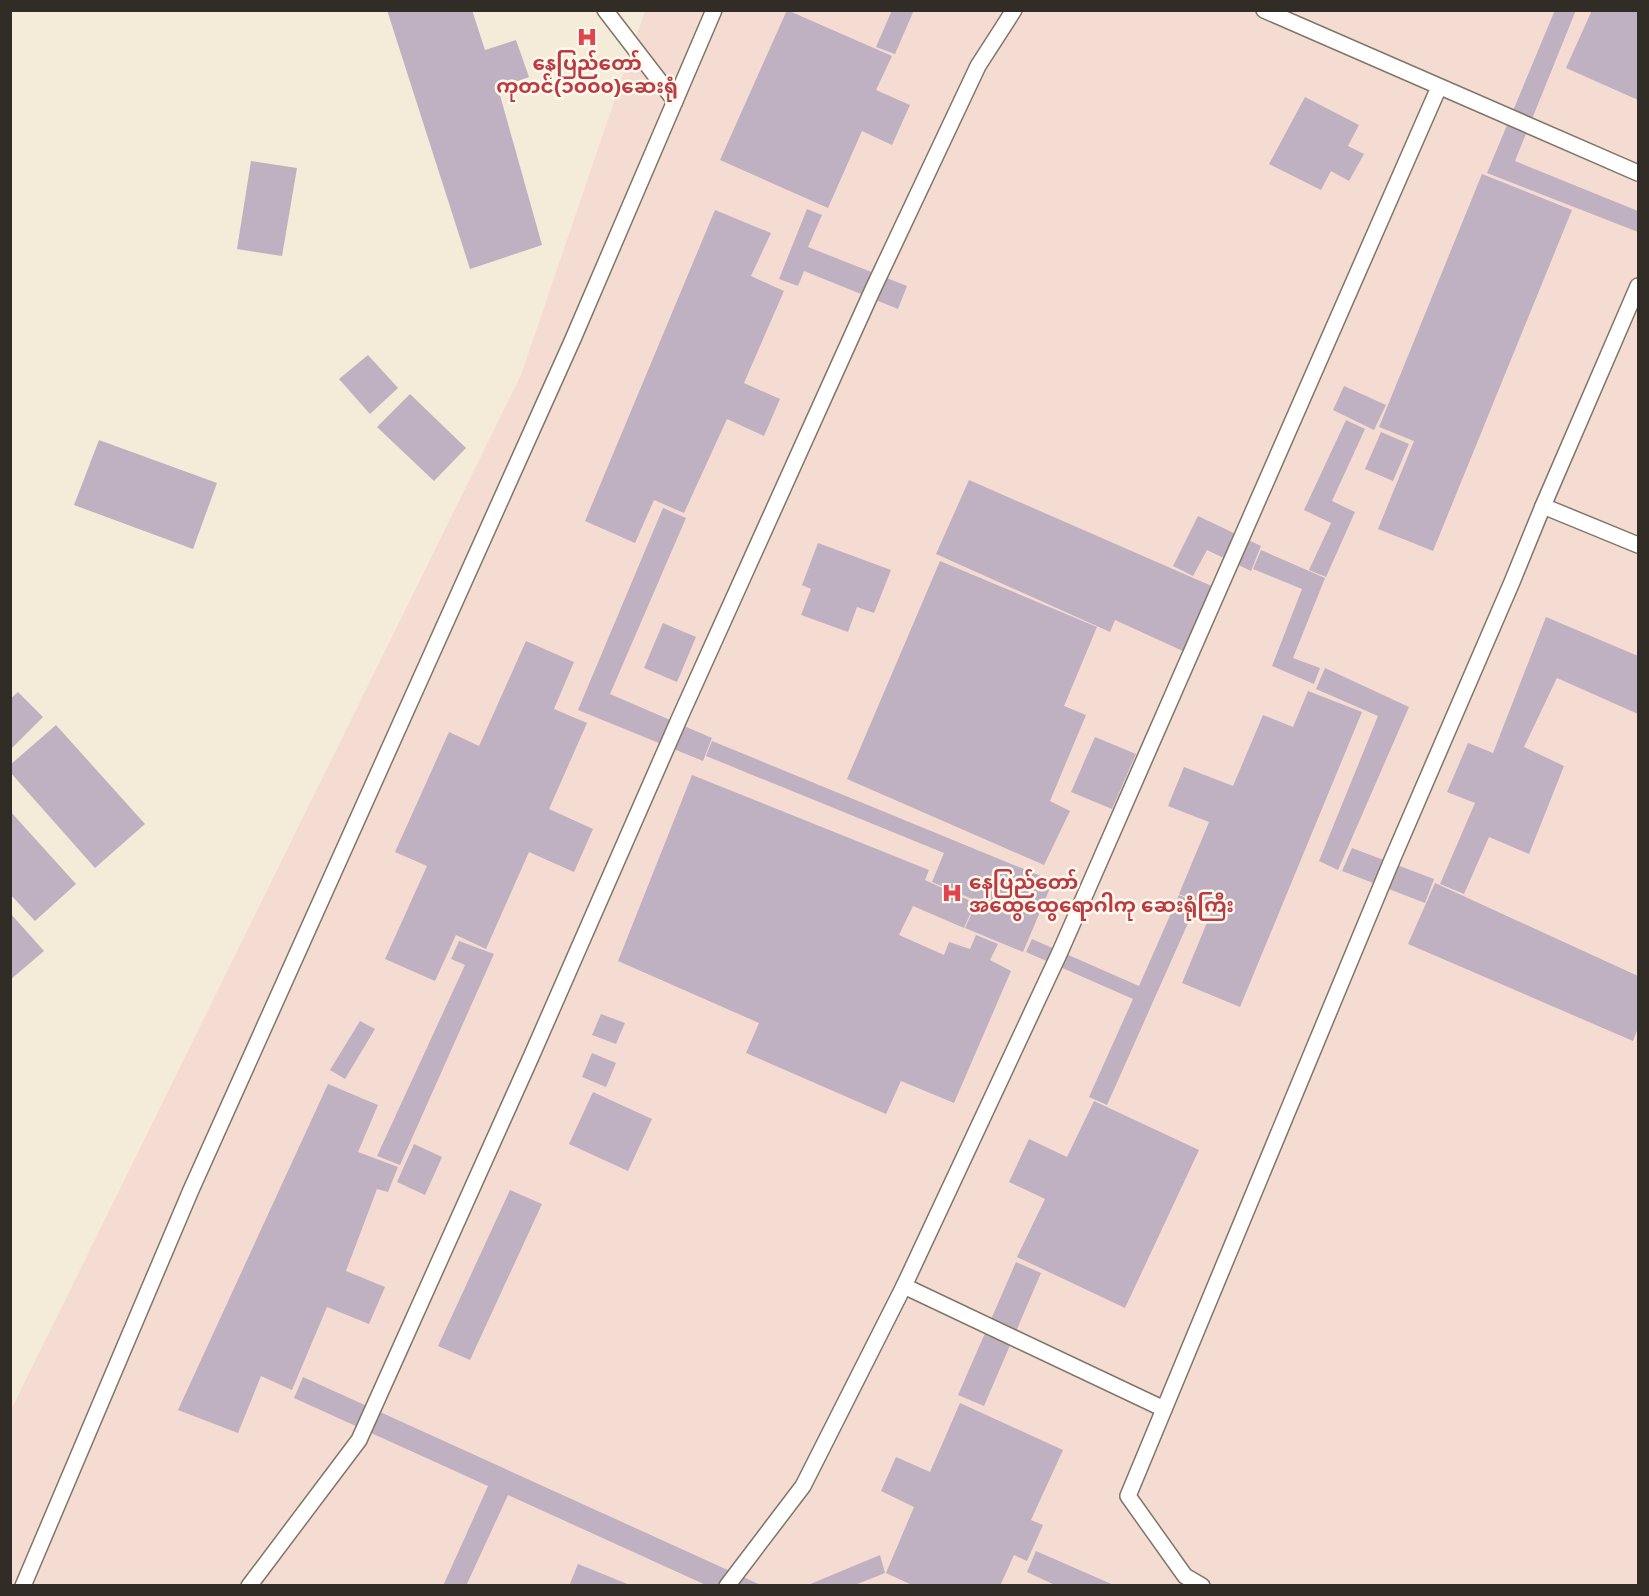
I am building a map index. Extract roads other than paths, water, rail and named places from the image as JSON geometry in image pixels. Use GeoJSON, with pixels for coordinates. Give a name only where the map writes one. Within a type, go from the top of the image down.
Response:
{"type":"FeatureCollection","features":[{"type":"Feature","properties":{"kind":"lane"},"geometry":{"type":"LineString","coordinates":[[605,10],[675,101]]}},
{"type":"Feature","properties":{"kind":"lane"},"geometry":{"type":"LineString","coordinates":[[23,1586],[191,1190],[573,339],[714,10]]}},
{"type":"Feature","properties":{"kind":"lane"},"geometry":{"type":"LineString","coordinates":[[249,1586],[359,1440],[873,289],[978,66],[1014,10]]}},
{"type":"Feature","properties":{"kind":"lane"},"geometry":{"type":"LineString","coordinates":[[1264,10],[1638,173]]}},
{"type":"Feature","properties":{"kind":"lane"},"geometry":{"type":"LineString","coordinates":[[727,1586],[803,1486],[904,1286],[1064,941],[1439,87]]}},
{"type":"Feature","properties":{"kind":"lane"},"geometry":{"type":"LineString","coordinates":[[1202,1586],[1185,1576],[1128,1496],[1341,981],[1638,286]]}},
{"type":"Feature","properties":{"kind":"lane"},"geometry":{"type":"LineString","coordinates":[[1543,506],[1638,545]]}},
{"type":"Feature","properties":{"kind":"lane"},"geometry":{"type":"LineString","coordinates":[[904,1286],[1164,1409]]}},
{"type":"Feature","properties":{"kind":"place","name":"နေပြည်တော် ကုတင်(၁၀၀၀)ဆေးရုံ"},"geometry":{"type":"Point","coordinates":[587,37]}},
{"type":"Feature","properties":{"kind":"place","name":"နေပြည်တော် အထွေထွေရောဂါကု ဆေးရုံကြီး"},"geometry":{"type":"Point","coordinates":[952,893]}}]}
